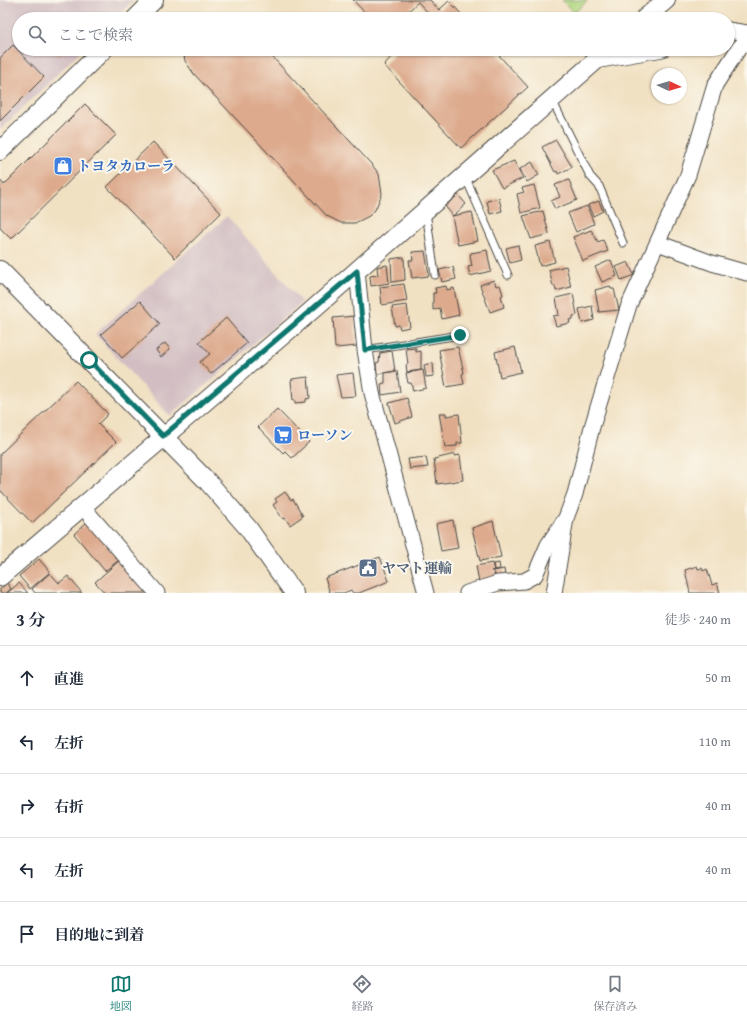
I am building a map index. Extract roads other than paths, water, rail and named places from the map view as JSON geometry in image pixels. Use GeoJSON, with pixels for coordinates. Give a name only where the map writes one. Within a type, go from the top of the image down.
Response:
{"type":"FeatureCollection","features":[{"type":"Feature","properties":{"kind":"street"},"geometry":{"type":"LineString","coordinates":[[141,12],[154,0]]}},
{"type":"Feature","properties":{"kind":"street"},"geometry":{"type":"LineString","coordinates":[[652,12],[666,0]]}},
{"type":"Feature","properties":{"kind":"street"},"geometry":{"type":"LineString","coordinates":[[735,31],[747,33]]}},
{"type":"Feature","properties":{"kind":"street"},"geometry":{"type":"LineString","coordinates":[[735,54],[747,40]]}},
{"type":"Feature","properties":{"kind":"street"},"geometry":{"type":"LineString","coordinates":[[0,151],[97,56]]}},
{"type":"Feature","properties":{"kind":"street"},"geometry":{"type":"LineString","coordinates":[[0,578],[163,436],[357,271],[601,56]]}},
{"type":"Feature","properties":{"kind":"street"},"geometry":{"type":"LineString","coordinates":[[595,61],[623,56]]}},
{"type":"Feature","properties":{"kind":"street"},"geometry":{"type":"LineString","coordinates":[[554,593],[566,518],[575,494],[592,427],[629,306],[688,175],[715,85],[734,56]]}},
{"type":"Feature","properties":{"kind":"street"},"geometry":{"type":"LineString","coordinates":[[658,243],[712,263],[747,273]]}},
{"type":"Feature","properties":{"kind":"street"},"geometry":{"type":"LineString","coordinates":[[0,270],[208,482],[248,528],[294,593]]}},
{"type":"Feature","properties":{"kind":"street"},"geometry":{"type":"LineString","coordinates":[[357,271],[365,350],[372,393],[426,593]]}},
{"type":"Feature","properties":{"kind":"street"},"geometry":{"type":"LineString","coordinates":[[82,506],[157,593]]}},
{"type":"Feature","properties":{"kind":"street"},"geometry":{"type":"LineString","coordinates":[[467,593],[498,583],[524,580],[535,575],[548,545],[566,518]]}},
{"type":"Feature","properties":{"kind":"lane"},"geometry":{"type":"LineString","coordinates":[[552,100],[590,176],[599,186],[623,243]]}},
{"type":"Feature","properties":{"kind":"lane"},"geometry":{"type":"LineString","coordinates":[[465,176],[508,275]]}},
{"type":"Feature","properties":{"kind":"lane"},"geometry":{"type":"LineString","coordinates":[[426,211],[435,275]]}},
{"type":"Feature","properties":{"kind":"lane"},"geometry":{"type":"LineString","coordinates":[[365,350],[460,335]]}},
{"type":"Feature","properties":{"kind":"place","name":"トヨタカローラ"},"geometry":{"type":"Point","coordinates":[63,166]}},
{"type":"Feature","properties":{"kind":"place","name":"ローソン"},"geometry":{"type":"Point","coordinates":[283,435]}},
{"type":"Feature","properties":{"kind":"place","name":"ヤマト運輸"},"geometry":{"type":"Point","coordinates":[368,568]}}]}
